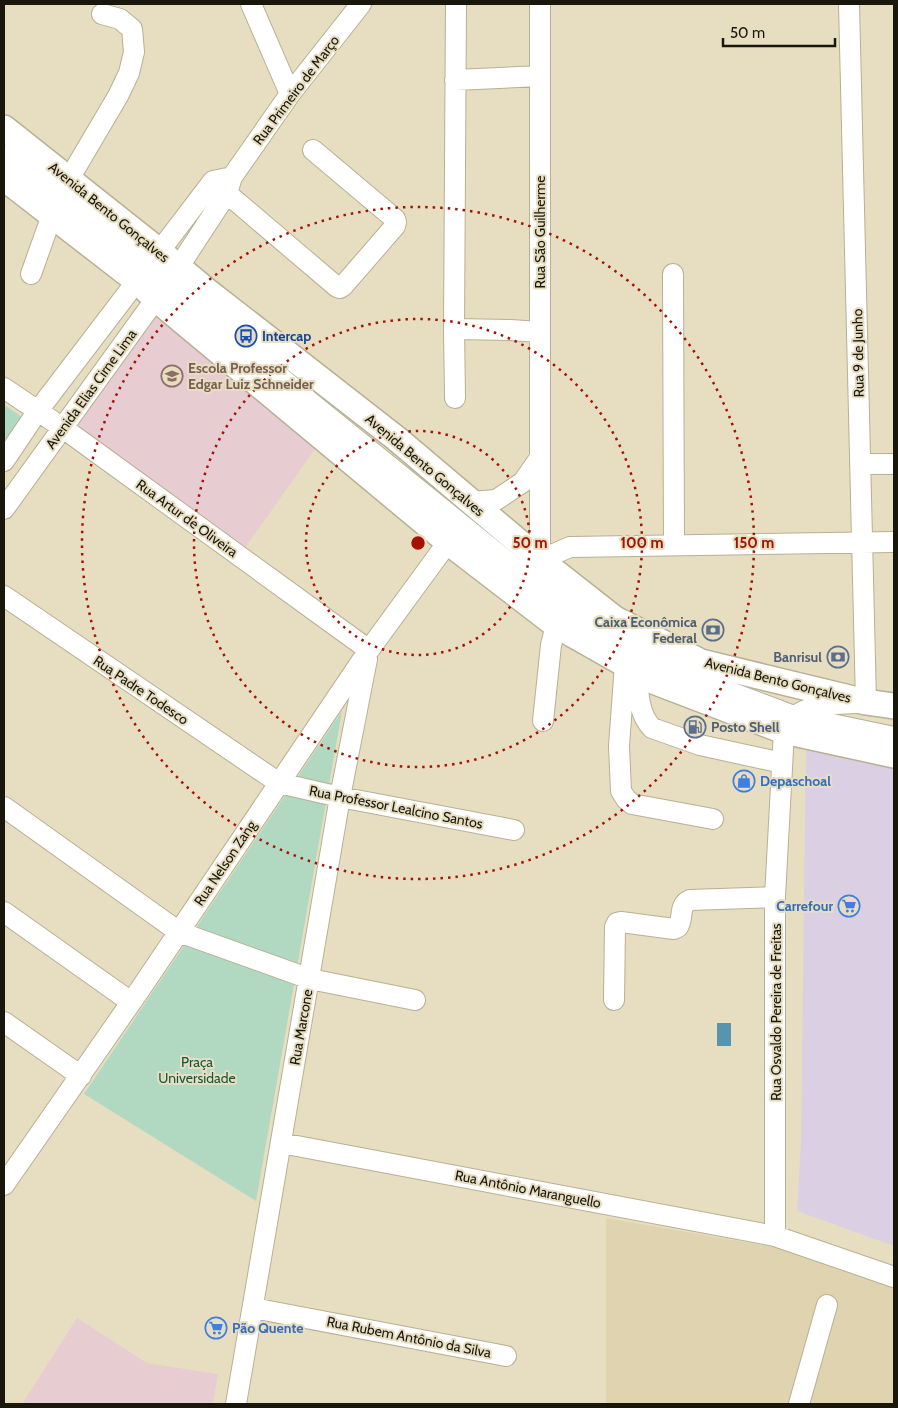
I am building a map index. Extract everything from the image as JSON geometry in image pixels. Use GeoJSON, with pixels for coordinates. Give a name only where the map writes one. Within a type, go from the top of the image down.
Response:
{"type":"FeatureCollection","features":[{"type":"Feature","properties":{"kind":"main road","name":"Avenida Bento Gonçalves"},"geometry":{"type":"LineString","coordinates":[[4,128],[69,180],[148,267],[368,476],[448,542],[556,625],[653,681],[894,755]]}},
{"type":"Feature","properties":{"kind":"main road","name":"Avenida Bento Gonçalves"},"geometry":{"type":"LineString","coordinates":[[4,178],[52,215],[148,267],[167,283],[397,439],[540,560],[615,619],[701,662],[866,702],[894,706]]}},
{"type":"Feature","properties":{"kind":"street"},"geometry":{"type":"LineString","coordinates":[[251,4],[290,94]]}},
{"type":"Feature","properties":{"kind":"street","name":"Rua Primeiro de Março"},"geometry":{"type":"LineString","coordinates":[[148,267],[224,184],[290,94],[361,4]]}},
{"type":"Feature","properties":{"kind":"street"},"geometry":{"type":"LineString","coordinates":[[455,398],[456,4]]}},
{"type":"Feature","properties":{"kind":"street","name":"Rua São Guilherme"},"geometry":{"type":"LineString","coordinates":[[540,4],[540,560]]}},
{"type":"Feature","properties":{"kind":"street","name":"Rua 9 de Junho"},"geometry":{"type":"LineString","coordinates":[[849,4],[866,702]]}},
{"type":"Feature","properties":{"kind":"street"},"geometry":{"type":"LineString","coordinates":[[69,180],[118,96],[129,73],[134,52],[132,28],[120,19],[102,14]]}},
{"type":"Feature","properties":{"kind":"street"},"geometry":{"type":"LineString","coordinates":[[455,80],[540,76]]}},
{"type":"Feature","properties":{"kind":"street"},"geometry":{"type":"LineString","coordinates":[[224,184],[340,288],[395,226],[396,222],[395,219],[312,150]]}},
{"type":"Feature","properties":{"kind":"street"},"geometry":{"type":"LineString","coordinates":[[4,155],[148,267]]}},
{"type":"Feature","properties":{"kind":"street","name":"Rua Primeiro de Março"},"geometry":{"type":"LineString","coordinates":[[167,283],[224,184]]}},
{"type":"Feature","properties":{"kind":"street"},"geometry":{"type":"LineString","coordinates":[[31,274],[52,215]]}},
{"type":"Feature","properties":{"kind":"street","name":"Avenida Elias Cirne Lima"},"geometry":{"type":"LineString","coordinates":[[4,461],[37,412],[148,267]]}},
{"type":"Feature","properties":{"kind":"street"},"geometry":{"type":"LineString","coordinates":[[673,274],[674,545]]}},
{"type":"Feature","properties":{"kind":"street"},"geometry":{"type":"LineString","coordinates":[[167,283],[310,402],[540,588],[585,622],[677,672],[789,724],[894,744]]}},
{"type":"Feature","properties":{"kind":"street","name":"Avenida Elias Cirne Lima"},"geometry":{"type":"LineString","coordinates":[[4,510],[167,283]]}},
{"type":"Feature","properties":{"kind":"street"},"geometry":{"type":"LineString","coordinates":[[454,329],[540,332]]}},
{"type":"Feature","properties":{"kind":"street","name":"Rua Artur de Oliveira"},"geometry":{"type":"LineString","coordinates":[[4,388],[63,428],[369,650]]}},
{"type":"Feature","properties":{"kind":"street"},"geometry":{"type":"LineString","coordinates":[[310,402],[397,439]]}},
{"type":"Feature","properties":{"kind":"street"},"geometry":{"type":"LineString","coordinates":[[310,402],[368,476]]}},
{"type":"Feature","properties":{"kind":"street"},"geometry":{"type":"LineString","coordinates":[[470,502],[496,500],[522,482],[539,460]]}},
{"type":"Feature","properties":{"kind":"street"},"geometry":{"type":"LineString","coordinates":[[860,464],[894,464]]}},
{"type":"Feature","properties":{"kind":"street","name":"Rua Nelson Zang"},"geometry":{"type":"LineString","coordinates":[[4,1185],[132,1002],[369,650],[448,542]]}},
{"type":"Feature","properties":{"kind":"street"},"geometry":{"type":"LineString","coordinates":[[540,560],[570,547],[894,542]]}},
{"type":"Feature","properties":{"kind":"street","name":"Rua Padre Todesco"},"geometry":{"type":"LineString","coordinates":[[4,596],[279,783]]}},
{"type":"Feature","properties":{"kind":"street"},"geometry":{"type":"LineString","coordinates":[[543,721],[551,645],[556,625]]}},
{"type":"Feature","properties":{"kind":"street","name":"Rua Marcone"},"geometry":{"type":"LineString","coordinates":[[236,1404],[340,797],[369,650]]}},
{"type":"Feature","properties":{"kind":"street"},"geometry":{"type":"LineString","coordinates":[[631,668],[638,696],[648,724],[652,728],[700,745],[782,763]]}},
{"type":"Feature","properties":{"kind":"street"},"geometry":{"type":"LineString","coordinates":[[631,668],[619,746],[621,791],[632,804],[713,819]]}},
{"type":"Feature","properties":{"kind":"street"},"geometry":{"type":"LineString","coordinates":[[789,724],[808,710],[833,705],[866,702],[894,714]]}},
{"type":"Feature","properties":{"kind":"street"},"geometry":{"type":"LineString","coordinates":[[789,724],[894,736]]}},
{"type":"Feature","properties":{"kind":"street","name":"Rua Osvaldo Pereira de Freitas"},"geometry":{"type":"LineString","coordinates":[[775,1236],[775,897],[782,763],[789,724]]}},
{"type":"Feature","properties":{"kind":"street","name":"Rua Professor Lealcino Santos"},"geometry":{"type":"LineString","coordinates":[[279,783],[340,797],[514,830]]}},
{"type":"Feature","properties":{"kind":"street"},"geometry":{"type":"LineString","coordinates":[[4,807],[179,932],[310,979],[416,1000]]}},
{"type":"Feature","properties":{"kind":"street"},"geometry":{"type":"LineString","coordinates":[[614,1000],[615,927],[617,923],[674,929],[681,923],[683,905],[690,900],[775,897]]}},
{"type":"Feature","properties":{"kind":"street"},"geometry":{"type":"LineString","coordinates":[[4,912],[132,1002]]}},
{"type":"Feature","properties":{"kind":"street"},"geometry":{"type":"LineString","coordinates":[[4,1022],[81,1076]]}},
{"type":"Feature","properties":{"kind":"street","name":"Rua Antônio Maranguello"},"geometry":{"type":"LineString","coordinates":[[281,1142],[775,1236],[894,1277]]}},
{"type":"Feature","properties":{"kind":"street"},"geometry":{"type":"LineString","coordinates":[[799,1404],[827,1305]]}},
{"type":"Feature","properties":{"kind":"street","name":"Rua Rubem Antônio da Silva"},"geometry":{"type":"LineString","coordinates":[[253,1308],[506,1356]]}},
{"type":"Feature","properties":{"kind":"shaded area","name":"Escola Professor Edgar Luiz Schneider"},"geometry":{"type":"Polygon","coordinates":[[[155,312],[318,445],[237,559],[66,440],[155,312]]]}},
{"type":"Feature","properties":{"kind":"shaded area","name":"Carrefour"},"geometry":{"type":"Polygon","coordinates":[[[806,746],[894,761],[894,1246],[797,1211],[801,1142],[806,746]]]}},
{"type":"Feature","properties":{"kind":"shaded area"},"geometry":{"type":"Polygon","coordinates":[[[606,1218],[808,1253],[894,1283],[894,1404],[606,1404],[606,1218]]]}},
{"type":"Feature","properties":{"kind":"shaded area"},"geometry":{"type":"Polygon","coordinates":[[[77,1318],[147,1363],[218,1374],[213,1404],[22,1404],[77,1318]]]}},
{"type":"Feature","properties":{"kind":"green space"},"geometry":{"type":"Polygon","coordinates":[[[4,405],[22,417],[4,444],[4,405]]]}},
{"type":"Feature","properties":{"kind":"green space","name":"Praça Universidade"},"geometry":{"type":"Polygon","coordinates":[[[342,711],[256,1201],[84,1094],[342,711]]]}},
{"type":"Feature","properties":{"kind":"water"},"geometry":{"type":"Polygon","coordinates":[[[717,1023],[731,1023],[731,1046],[717,1046],[717,1023]]]}},
{"type":"Feature","properties":{"kind":"place","name":"Intercap"},"geometry":{"type":"Point","coordinates":[246,336]}},
{"type":"Feature","properties":{"kind":"place","name":"Escola Professor Edgar Luiz Schneider"},"geometry":{"type":"Point","coordinates":[172,376]}},
{"type":"Feature","properties":{"kind":"place","name":"Caixa Econômica Federal"},"geometry":{"type":"Point","coordinates":[713,630]}},
{"type":"Feature","properties":{"kind":"place","name":"Banrisul"},"geometry":{"type":"Point","coordinates":[838,657]}},
{"type":"Feature","properties":{"kind":"place","name":"Posto Shell"},"geometry":{"type":"Point","coordinates":[695,727]}},
{"type":"Feature","properties":{"kind":"place","name":"Depaschoal"},"geometry":{"type":"Point","coordinates":[744,781]}},
{"type":"Feature","properties":{"kind":"place","name":"Carrefour"},"geometry":{"type":"Point","coordinates":[849,906]}},
{"type":"Feature","properties":{"kind":"place","name":"Pão Quente"},"geometry":{"type":"Point","coordinates":[216,1328]}}]}
